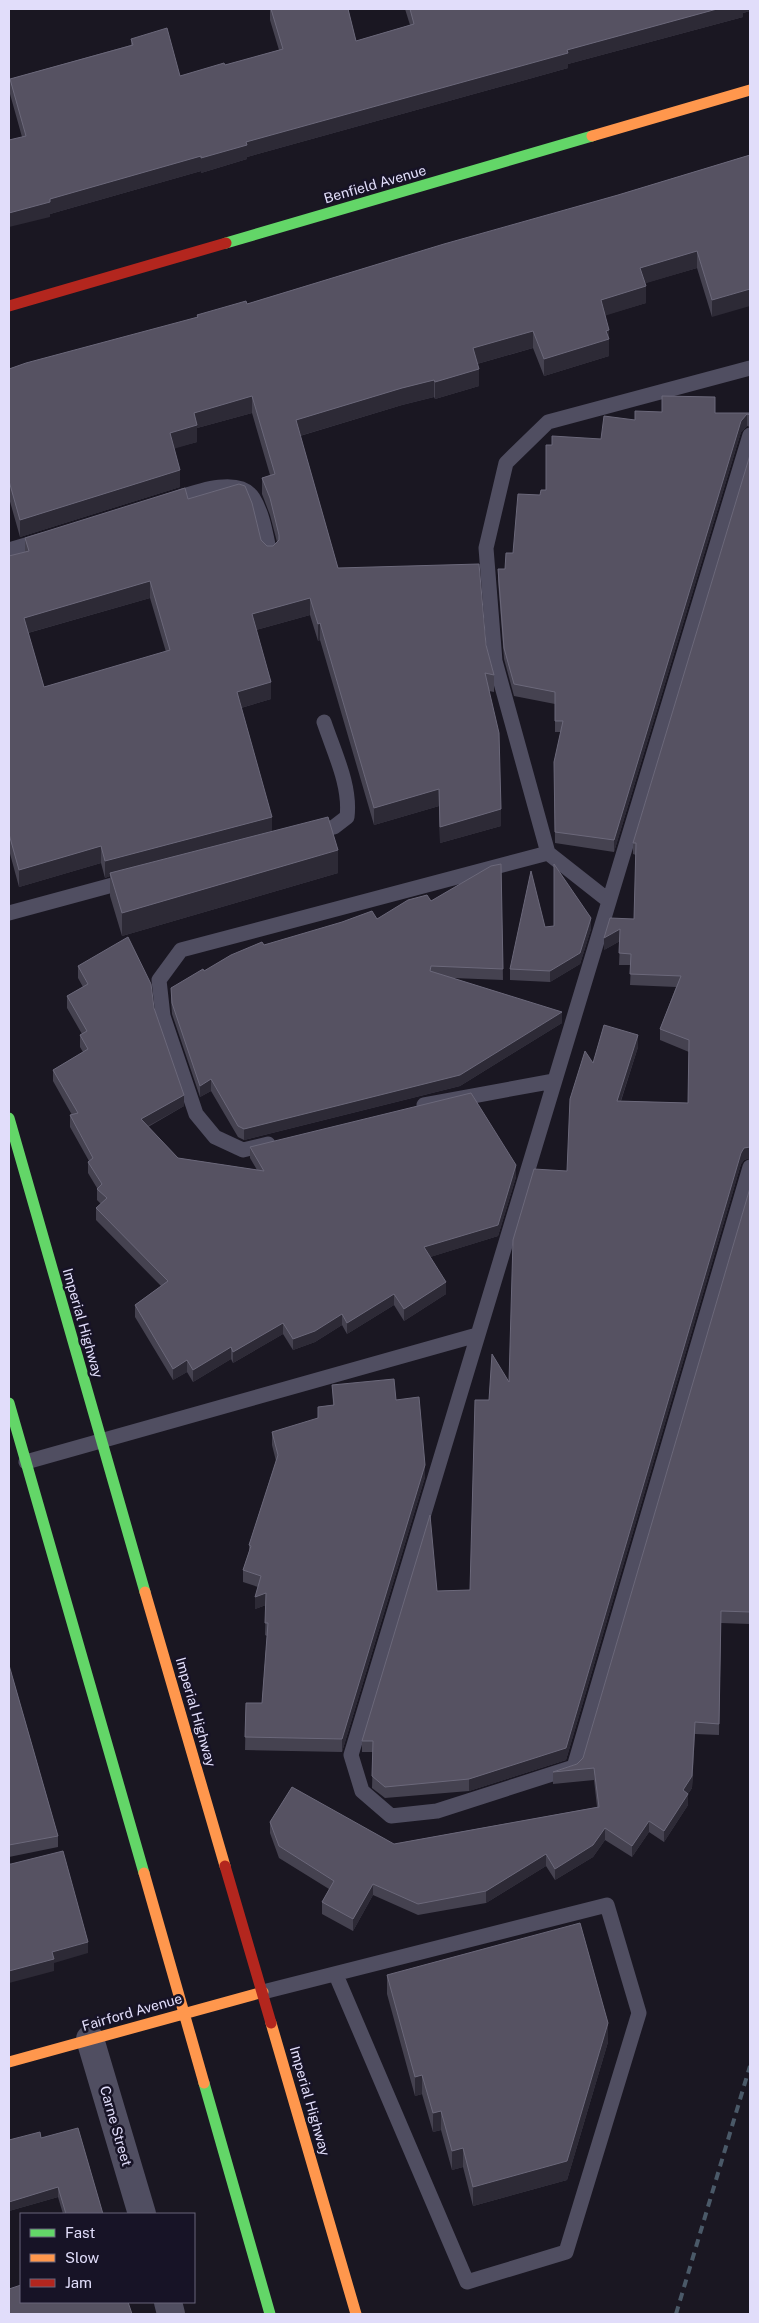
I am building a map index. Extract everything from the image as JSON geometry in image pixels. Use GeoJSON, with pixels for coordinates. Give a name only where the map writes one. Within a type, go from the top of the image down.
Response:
{"type":"FeatureCollection","features":[{"type":"Feature","properties":{"kind":"main road","name":"Benfield Avenue"},"geometry":{"type":"LineString","coordinates":[[9,306],[750,90]]}},
{"type":"Feature","properties":{"kind":"main road","name":"Imperial Highway"},"geometry":{"type":"LineString","coordinates":[[9,1118],[100,1439],[356,2314]]}},
{"type":"Feature","properties":{"kind":"main road"},"geometry":{"type":"LineString","coordinates":[[9,1402],[270,2314]]}},
{"type":"Feature","properties":{"kind":"main road","name":"Fairford Avenue"},"geometry":{"type":"LineString","coordinates":[[9,2062],[263,1992]]}},
{"type":"Feature","properties":{"kind":"street","name":"Carne Street"},"geometry":{"type":"LineString","coordinates":[[90,2039],[142,2213]]}},
{"type":"Feature","properties":{"kind":"lane"},"geometry":{"type":"LineString","coordinates":[[610,901],[548,853],[495,661],[486,548],[506,463],[548,422],[750,368]]}},
{"type":"Feature","properties":{"kind":"lane"},"geometry":{"type":"LineString","coordinates":[[750,435],[351,1755],[362,1791],[391,1816],[437,1811],[574,1767],[750,1167]]}},
{"type":"Feature","properties":{"kind":"lane"},"geometry":{"type":"LineString","coordinates":[[149,507],[215,486],[226,486],[242,491],[252,496],[261,518],[270,554]]}},
{"type":"Feature","properties":{"kind":"lane"},"geometry":{"type":"LineString","coordinates":[[9,550],[56,536]]}},
{"type":"Feature","properties":{"kind":"lane"},"geometry":{"type":"LineString","coordinates":[[299,835],[334,827],[347,817],[349,805],[344,779],[324,722]]}},
{"type":"Feature","properties":{"kind":"lane"},"geometry":{"type":"LineString","coordinates":[[280,1141],[243,1150],[215,1137],[196,1114],[163,1016],[159,980],[181,950],[548,853]]}},
{"type":"Feature","properties":{"kind":"lane"},"geometry":{"type":"LineString","coordinates":[[9,913],[149,876]]}},
{"type":"Feature","properties":{"kind":"lane"},"geometry":{"type":"LineString","coordinates":[[411,1108],[448,1099],[554,1081]]}},
{"type":"Feature","properties":{"kind":"lane"},"geometry":{"type":"LineString","coordinates":[[26,1462],[100,1439],[477,1336]]}},
{"type":"Feature","properties":{"kind":"lane"},"geometry":{"type":"LineString","coordinates":[[263,1992],[607,1905],[639,2012],[566,2252],[467,2282],[336,1975]]}},
{"type":"Feature","properties":{"kind":"building"},"geometry":{"type":"Polygon","coordinates":[[[271,9],[348,9],[356,41],[414,24],[410,9],[717,9],[567,50],[568,53],[246,142],[247,145],[201,158],[201,156],[50,199],[50,202],[9,213],[9,140],[26,136],[10,79],[133,45],[131,39],[167,28],[180,76],[224,63],[225,65],[283,49],[271,9]]]}},
{"type":"Feature","properties":{"kind":"building"},"geometry":{"type":"Polygon","coordinates":[[[750,155],[750,289],[712,300],[697,251],[640,268],[646,286],[601,300],[609,330],[606,331],[609,339],[544,359],[533,331],[473,348],[479,369],[435,382],[434,380],[402,388],[296,420],[338,568],[479,564],[486,645],[494,675],[485,673],[499,733],[501,809],[440,827],[439,789],[374,808],[320,623],[318,624],[310,598],[252,614],[271,682],[237,692],[272,817],[105,861],[101,846],[19,870],[9,834],[9,556],[29,551],[25,538],[185,488],[188,499],[239,484],[245,486],[252,503],[261,540],[267,546],[273,546],[279,540],[279,535],[270,498],[262,478],[275,474],[252,396],[194,413],[197,425],[170,433],[180,470],[20,520],[9,481],[9,369],[198,317],[197,315],[246,301],[247,304],[444,244],[618,195],[750,155]],[[150,581],[24,618],[44,687],[170,650],[150,581]]]}},
{"type":"Feature","properties":{"kind":"building"},"geometry":{"type":"Polygon","coordinates":[[[662,396],[715,397],[715,413],[750,413],[750,415],[747,414],[741,421],[614,840],[555,832],[554,762],[563,721],[555,721],[555,692],[514,684],[504,648],[498,569],[505,569],[506,553],[513,553],[518,494],[540,495],[541,490],[546,490],[546,445],[552,445],[552,436],[601,439],[604,416],[635,420],[635,411],[662,412],[662,396]]]}},
{"type":"Feature","properties":{"kind":"building"},"geometry":{"type":"Polygon","coordinates":[[[750,455],[750,1147],[744,1148],[741,1153],[566,1748],[469,1779],[385,1787],[372,1776],[373,1741],[362,1741],[430,1515],[437,1591],[470,1590],[475,1400],[489,1400],[492,1354],[509,1382],[513,1240],[534,1169],[567,1171],[570,1099],[585,1051],[593,1063],[604,1025],[638,1035],[617,1101],[688,1103],[689,1040],[660,1029],[681,976],[630,974],[631,954],[619,953],[620,929],[604,938],[610,918],[634,919],[636,843],[633,843],[750,455]]]}},
{"type":"Feature","properties":{"kind":"building"},"geometry":{"type":"Polygon","coordinates":[[[328,817],[338,850],[122,913],[110,873],[328,817]]]}},
{"type":"Feature","properties":{"kind":"building"},"geometry":{"type":"Polygon","coordinates":[[[501,864],[503,969],[431,966],[430,971],[562,1012],[460,1075],[244,1129],[238,1126],[211,1079],[200,1086],[172,1003],[171,988],[203,969],[204,971],[231,955],[262,942],[264,945],[372,911],[377,919],[408,900],[427,895],[431,901],[491,866],[501,864]]]}},
{"type":"Feature","properties":{"kind":"building"},"geometry":{"type":"Polygon","coordinates":[[[554,864],[591,918],[580,953],[550,971],[510,969],[531,871],[545,927],[554,926],[554,864]]]}},
{"type":"Feature","properties":{"kind":"building"},"geometry":{"type":"Polygon","coordinates":[[[128,937],[151,984],[154,1008],[184,1095],[141,1119],[178,1158],[264,1171],[250,1147],[471,1093],[516,1165],[498,1225],[424,1247],[446,1282],[404,1309],[394,1294],[347,1323],[342,1314],[315,1331],[293,1339],[283,1323],[233,1352],[231,1347],[193,1370],[187,1360],[173,1369],[135,1305],[168,1281],[96,1208],[107,1198],[97,1189],[102,1184],[88,1162],[93,1158],[70,1115],[78,1113],[53,1070],[88,1049],[80,1035],[87,1031],[67,996],[88,984],[78,966],[128,937]]]}},
{"type":"Feature","properties":{"kind":"building"},"geometry":{"type":"Polygon","coordinates":[[[750,1188],[750,1612],[721,1611],[719,1724],[695,1722],[692,1776],[683,1790],[688,1794],[664,1831],[649,1821],[632,1846],[605,1828],[593,1845],[555,1869],[546,1854],[486,1891],[418,1904],[373,1884],[353,1919],[322,1902],[334,1881],[279,1846],[270,1822],[292,1787],[394,1844],[599,1807],[594,1768],[553,1772],[577,1764],[583,1758],[750,1188]]]}},
{"type":"Feature","properties":{"kind":"building"},"geometry":{"type":"Polygon","coordinates":[[[394,1379],[396,1400],[419,1397],[425,1465],[342,1739],[245,1737],[246,1703],[262,1703],[268,1623],[265,1623],[266,1593],[255,1597],[261,1576],[243,1570],[251,1546],[249,1545],[278,1455],[272,1432],[318,1418],[318,1407],[334,1405],[332,1385],[394,1379]]]}},
{"type":"Feature","properties":{"kind":"building"},"geometry":{"type":"Polygon","coordinates":[[[9,1665],[58,1836],[9,1845],[9,1665]]]}},
{"type":"Feature","properties":{"kind":"building"},"geometry":{"type":"Polygon","coordinates":[[[63,1851],[88,1942],[52,1952],[54,1959],[9,1971],[9,1864],[63,1851]]]}},
{"type":"Feature","properties":{"kind":"building"},"geometry":{"type":"Polygon","coordinates":[[[580,1923],[608,2023],[567,2161],[473,2187],[463,2148],[452,2151],[441,2111],[433,2113],[422,2075],[415,2077],[387,1975],[580,1923]]]}},
{"type":"Feature","properties":{"kind":"building"},"geometry":{"type":"Polygon","coordinates":[[[78,2128],[103,2213],[66,2213],[58,2187],[9,2202],[9,2140],[40,2132],[41,2138],[78,2128]]]}},
{"type":"Feature","properties":{"kind":"building"},"geometry":{"type":"Polygon","coordinates":[[[20,2285],[20,2303],[128,2303],[132,2314],[9,2314],[9,2289],[20,2285]]]}},
{"type":"Feature","properties":{"kind":"railway"},"geometry":{"type":"LineString","coordinates":[[676,2314],[750,2066]]}},
{"type":"Feature","properties":{"kind":"traffic: fast"},"geometry":{"type":"LineString","coordinates":[[226,243],[592,136]]}},
{"type":"Feature","properties":{"kind":"traffic: fast"},"geometry":{"type":"LineString","coordinates":[[9,1118],[145,1592]]}},
{"type":"Feature","properties":{"kind":"traffic: fast"},"geometry":{"type":"LineString","coordinates":[[9,1403],[144,1873]]}},
{"type":"Feature","properties":{"kind":"traffic: fast"},"geometry":{"type":"LineString","coordinates":[[204,2083],[270,2314]]}},
{"type":"Feature","properties":{"kind":"traffic: slow"},"geometry":{"type":"LineString","coordinates":[[592,136],[750,90]]}},
{"type":"Feature","properties":{"kind":"traffic: slow"},"geometry":{"type":"LineString","coordinates":[[145,1592],[225,1866]]}},
{"type":"Feature","properties":{"kind":"traffic: slow"},"geometry":{"type":"LineString","coordinates":[[144,1873],[204,2083]]}},
{"type":"Feature","properties":{"kind":"traffic: slow"},"geometry":{"type":"LineString","coordinates":[[9,2062],[263,1992]]}},
{"type":"Feature","properties":{"kind":"traffic: slow"},"geometry":{"type":"LineString","coordinates":[[271,2023],[356,2314]]}},
{"type":"Feature","properties":{"kind":"traffic: jam"},"geometry":{"type":"LineString","coordinates":[[9,306],[226,243]]}},
{"type":"Feature","properties":{"kind":"traffic: jam"},"geometry":{"type":"LineString","coordinates":[[225,1866],[271,2023]]}}]}
